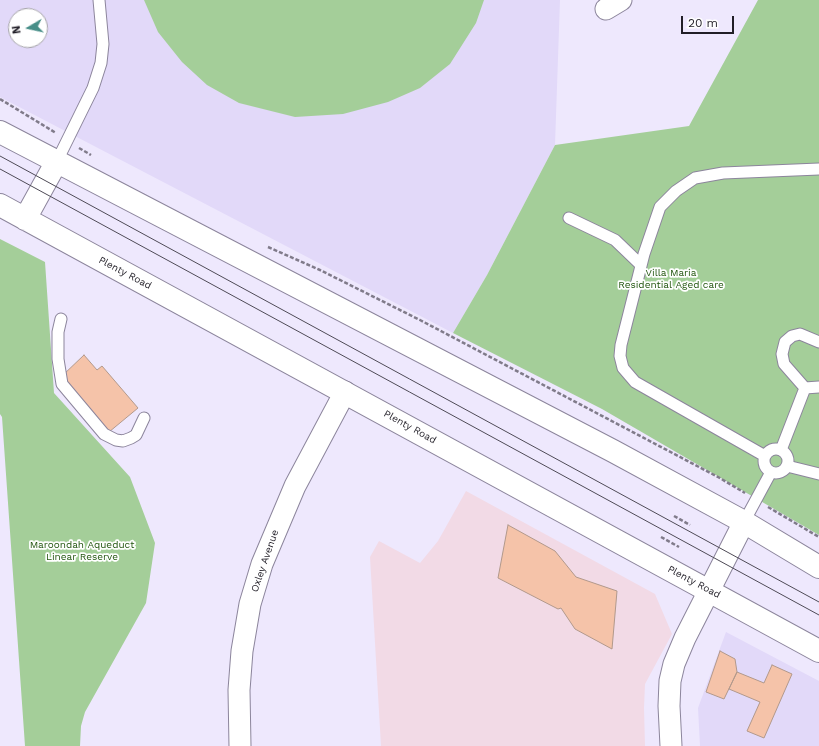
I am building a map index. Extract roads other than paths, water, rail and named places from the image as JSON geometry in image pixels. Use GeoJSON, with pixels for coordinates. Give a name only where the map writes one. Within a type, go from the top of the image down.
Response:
{"type":"FeatureCollection","features":[{"type":"Feature","properties":{"kind":"highway"},"geometry":{"type":"LineString","coordinates":[[0,132],[606,448],[744,522],[819,567]]}},
{"type":"Feature","properties":{"kind":"highway"},"geometry":{"type":"LineString","coordinates":[[25,219],[57,161]]}},
{"type":"Feature","properties":{"kind":"highway","name":"Plenty Road"},"geometry":{"type":"LineString","coordinates":[[0,205],[819,650]]}},
{"type":"Feature","properties":{"kind":"street","name":"Oxley Avenue"},"geometry":{"type":"LineString","coordinates":[[240,746],[239,690],[242,651],[250,604],[262,564],[295,486],[345,392]]}},
{"type":"Feature","properties":{"kind":"street"},"geometry":{"type":"LineString","coordinates":[[671,746],[669,706],[670,681],[674,664],[685,638],[744,522]]}},
{"type":"Feature","properties":{"kind":"lane"},"geometry":{"type":"LineString","coordinates":[[57,161],[93,88],[101,63],[103,44],[100,0]]}},
{"type":"Feature","properties":{"kind":"lane"},"geometry":{"type":"LineString","coordinates":[[765,456],[635,382],[623,368],[620,356],[621,345],[641,265],[660,207],[676,191],[695,178],[723,173],[819,168]]}},
{"type":"Feature","properties":{"kind":"lane"},"geometry":{"type":"LineString","coordinates":[[568,218],[615,240],[641,265]]}},
{"type":"Feature","properties":{"kind":"lane"},"geometry":{"type":"LineString","coordinates":[[61,319],[58,332],[58,359],[62,384],[104,434],[116,440],[123,441],[136,435],[144,418]]}},
{"type":"Feature","properties":{"kind":"lane"},"geometry":{"type":"LineString","coordinates":[[805,388],[784,364],[782,354],[785,342],[792,336],[800,334],[819,342]]}},
{"type":"Feature","properties":{"kind":"lane"},"geometry":{"type":"LineString","coordinates":[[805,388],[819,387]]}},
{"type":"Feature","properties":{"kind":"lane"},"geometry":{"type":"LineString","coordinates":[[781,450],[805,388]]}},
{"type":"Feature","properties":{"kind":"lane"},"geometry":{"type":"LineString","coordinates":[[770,450],[781,450],[788,459],[787,466],[778,473],[771,472],[765,467],[765,456],[770,450]]}},
{"type":"Feature","properties":{"kind":"lane"},"geometry":{"type":"LineString","coordinates":[[787,466],[819,474]]}},
{"type":"Feature","properties":{"kind":"lane"},"geometry":{"type":"LineString","coordinates":[[744,522],[755,499],[771,472]]}},
{"type":"Feature","properties":{"kind":"tram line"},"geometry":{"type":"LineString","coordinates":[[0,156],[819,602]]}},
{"type":"Feature","properties":{"kind":"tram line"},"geometry":{"type":"LineString","coordinates":[[0,169],[819,615]]}},
{"type":"Feature","properties":{"kind":"park label","name":"Villa Maria Residential Aged care"},"geometry":{"type":"Point","coordinates":[671,278]}},
{"type":"Feature","properties":{"kind":"park label","name":"Maroondah Aqueduct Linear Reserve"},"geometry":{"type":"Point","coordinates":[82,550]}}]}
